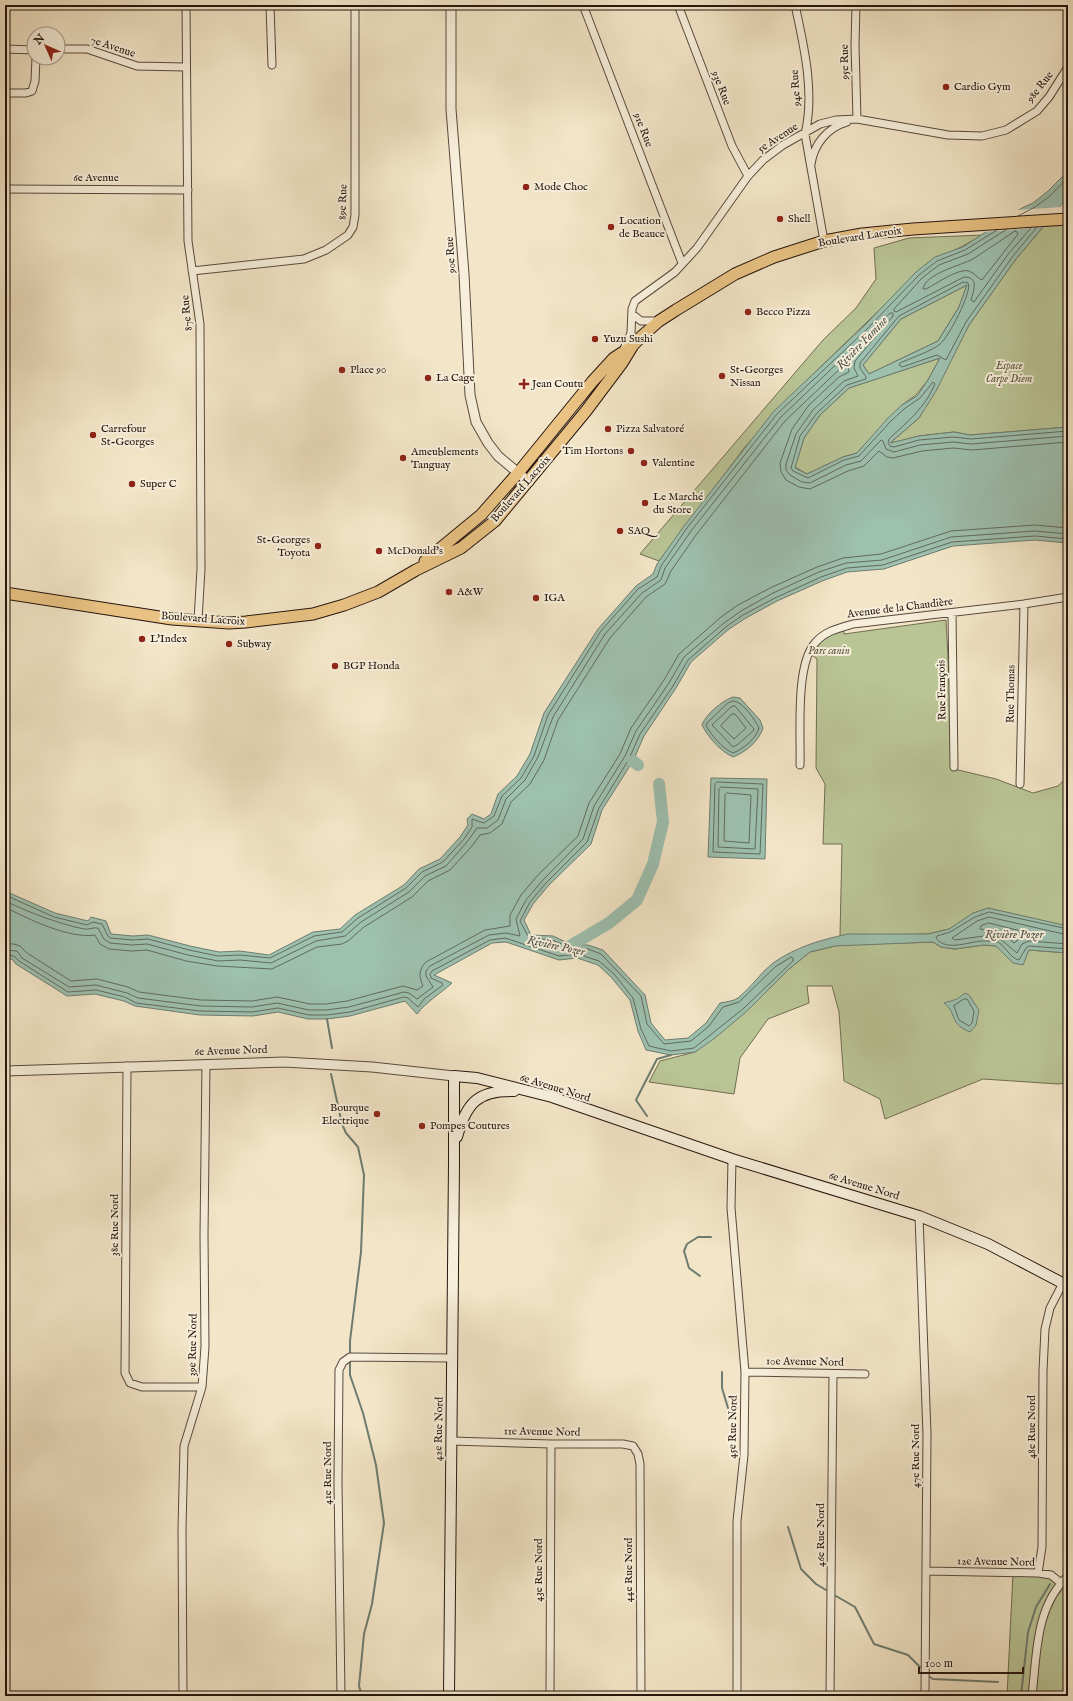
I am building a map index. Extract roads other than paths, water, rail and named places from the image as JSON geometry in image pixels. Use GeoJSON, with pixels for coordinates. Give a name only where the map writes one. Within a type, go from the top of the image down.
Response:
{"type":"FeatureCollection","features":[{"type":"Feature","properties":{"kind":"main road","name":"Boulevard Lacroix"},"geometry":{"type":"LineString","coordinates":[[416,570],[481,515],[518,473],[592,382],[614,358],[633,345],[659,321],[735,274],[774,257],[824,241],[862,234],[912,229],[1065,220]]}},
{"type":"Feature","properties":{"kind":"main road","name":"Boulevard Lacroix"},"geometry":{"type":"LineString","coordinates":[[5,593],[172,619],[246,622],[314,614],[344,605],[378,592],[416,570],[461,548],[495,521],[529,482],[601,392],[622,364],[633,345]]}},
{"type":"Feature","properties":{"kind":"main road","name":"6e Avenue Nord"},"geometry":{"type":"LineString","coordinates":[[451,1076],[477,1078],[552,1097],[732,1159],[919,1216],[988,1244],[1065,1285]]}},
{"type":"Feature","properties":{"kind":"main road","name":"42e Rue Nord"},"geometry":{"type":"LineString","coordinates":[[449,1696],[454,1163],[451,1076]]}},
{"type":"Feature","properties":{"kind":"main road","name":"42e Rue Nord"},"geometry":{"type":"LineString","coordinates":[[454,1163],[456,1139],[465,1112],[472,1104],[480,1097],[491,1093],[504,1091],[528,1091]]}},
{"type":"Feature","properties":{"kind":"street","name":"87e Rue"},"geometry":{"type":"LineString","coordinates":[[186,5],[185,67],[188,241],[200,324],[201,569],[198,620]]}},
{"type":"Feature","properties":{"kind":"street"},"geometry":{"type":"LineString","coordinates":[[270,5],[272,65]]}},
{"type":"Feature","properties":{"kind":"street","name":"89e Rue"},"geometry":{"type":"LineString","coordinates":[[192,271],[304,259],[329,248],[351,231],[354,226],[355,215],[356,5]]}},
{"type":"Feature","properties":{"kind":"street","name":"90e Rue"},"geometry":{"type":"LineString","coordinates":[[451,5],[451,109],[464,274],[470,395],[476,422],[488,443],[498,456],[529,482]]}},
{"type":"Feature","properties":{"kind":"street","name":"91e Rue"},"geometry":{"type":"LineString","coordinates":[[583,5],[682,264]]}},
{"type":"Feature","properties":{"kind":"street","name":"93e Rue"},"geometry":{"type":"LineString","coordinates":[[678,5],[732,146],[748,176]]}},
{"type":"Feature","properties":{"kind":"street","name":"94e Rue"},"geometry":{"type":"LineString","coordinates":[[795,5],[801,32],[808,88],[808,119],[805,134],[824,241]]}},
{"type":"Feature","properties":{"kind":"street","name":"95e Rue"},"geometry":{"type":"LineString","coordinates":[[856,5],[855,45],[857,119]]}},
{"type":"Feature","properties":{"kind":"street"},"geometry":{"type":"LineString","coordinates":[[5,49],[26,50]]}},
{"type":"Feature","properties":{"kind":"street","name":"7e Avenue"},"geometry":{"type":"LineString","coordinates":[[66,49],[87,49],[137,66],[185,67]]}},
{"type":"Feature","properties":{"kind":"street"},"geometry":{"type":"LineString","coordinates":[[5,93],[26,93],[32,91],[35,81],[36,66]]}},
{"type":"Feature","properties":{"kind":"street","name":"98e Rue"},"geometry":{"type":"LineString","coordinates":[[1006,130],[1037,111],[1049,97],[1068,67]]}},
{"type":"Feature","properties":{"kind":"street","name":"5e Avenue"},"geometry":{"type":"LineString","coordinates":[[622,352],[631,333],[632,314],[635,300],[665,281],[682,264],[697,248],[748,176],[763,160],[783,145],[805,134],[820,124],[836,120],[857,119],[948,135],[982,136],[1006,130]]}},
{"type":"Feature","properties":{"kind":"street","name":"94e Rue"},"geometry":{"type":"LineString","coordinates":[[811,169],[815,150],[824,136],[831,129],[840,124],[857,119]]}},
{"type":"Feature","properties":{"kind":"street","name":"6e Avenue"},"geometry":{"type":"LineString","coordinates":[[5,189],[188,190]]}},
{"type":"Feature","properties":{"kind":"street"},"geometry":{"type":"LineString","coordinates":[[632,314],[641,321],[659,321]]}},
{"type":"Feature","properties":{"kind":"street","name":"Avenue de la Chaudière"},"geometry":{"type":"LineString","coordinates":[[800,765],[803,671],[809,653],[815,643],[836,628],[853,624],[1024,604],[1068,597]]}},
{"type":"Feature","properties":{"kind":"street","name":"Rue Thomas"},"geometry":{"type":"LineString","coordinates":[[1020,784],[1024,604]]}},
{"type":"Feature","properties":{"kind":"street","name":"Rue François"},"geometry":{"type":"LineString","coordinates":[[952,613],[954,766]]}},
{"type":"Feature","properties":{"kind":"street","name":"6e Avenue Nord"},"geometry":{"type":"LineString","coordinates":[[5,1071],[127,1066],[305,1062],[372,1067],[451,1076]]}},
{"type":"Feature","properties":{"kind":"street","name":"39e Rue Nord"},"geometry":{"type":"LineString","coordinates":[[183,1696],[182,1529],[184,1446],[202,1387],[205,1347],[204,1235],[206,1064]]}},
{"type":"Feature","properties":{"kind":"street","name":"38e Rue Nord"},"geometry":{"type":"LineString","coordinates":[[127,1066],[125,1373],[130,1383],[142,1387],[202,1387]]}},
{"type":"Feature","properties":{"kind":"street","name":"45e Rue Nord"},"geometry":{"type":"LineString","coordinates":[[732,1159],[731,1208],[744,1372],[744,1455],[737,1521],[737,1696]]}},
{"type":"Feature","properties":{"kind":"street","name":"47e Rue Nord"},"geometry":{"type":"LineString","coordinates":[[919,1216],[927,1434],[925,1696]]}},
{"type":"Feature","properties":{"kind":"street","name":"48e Rue Nord"},"geometry":{"type":"LineString","coordinates":[[1038,1574],[1042,1547],[1043,1371],[1045,1329],[1050,1308],[1065,1285]]}},
{"type":"Feature","properties":{"kind":"street","name":"41e Rue Nord"},"geometry":{"type":"LineString","coordinates":[[341,1696],[338,1482],[339,1370],[344,1362],[350,1357],[452,1358]]}},
{"type":"Feature","properties":{"kind":"street","name":"10e Avenue Nord"},"geometry":{"type":"LineString","coordinates":[[744,1372],[865,1374]]}},
{"type":"Feature","properties":{"kind":"street","name":"46e Rue Nord"},"geometry":{"type":"LineString","coordinates":[[830,1696],[833,1374]]}},
{"type":"Feature","properties":{"kind":"street","name":"11e Avenue Nord"},"geometry":{"type":"LineString","coordinates":[[451,1441],[551,1444],[623,1444],[633,1446]]}},
{"type":"Feature","properties":{"kind":"street","name":"43e Rue Nord"},"geometry":{"type":"LineString","coordinates":[[550,1696],[551,1444]]}},
{"type":"Feature","properties":{"kind":"street","name":"44e Rue Nord"},"geometry":{"type":"LineString","coordinates":[[633,1446],[638,1454],[640,1464],[641,1696]]}},
{"type":"Feature","properties":{"kind":"street","name":"12e Avenue Nord"},"geometry":{"type":"LineString","coordinates":[[927,1571],[1052,1575],[1061,1583]]}},
{"type":"Feature","properties":{"kind":"street"},"geometry":{"type":"LineString","coordinates":[[1032,1696],[1041,1622],[1050,1598],[1068,1576]]}},
{"type":"Feature","properties":{"kind":"water"},"geometry":{"type":"Polygon","coordinates":[[[1068,171],[1068,197],[1016,259],[969,325],[936,391],[919,418],[890,443],[919,436],[954,432],[970,435],[1068,427],[1068,543],[1035,540],[953,546],[884,569],[847,572],[822,581],[777,601],[729,629],[691,662],[676,688],[644,736],[633,761],[602,810],[591,844],[549,885],[533,904],[524,920],[531,935],[553,936],[572,945],[588,945],[603,950],[645,995],[651,1023],[665,1040],[688,1038],[706,1023],[720,1003],[732,1001],[738,998],[768,967],[782,957],[809,945],[848,934],[928,934],[949,929],[973,913],[988,908],[1068,926],[1068,953],[1029,950],[1023,965],[1013,963],[996,946],[984,945],[955,949],[941,947],[933,942],[835,946],[810,952],[789,969],[747,1011],[715,1038],[695,1052],[671,1055],[646,1050],[638,1031],[630,1000],[611,977],[598,965],[577,958],[559,960],[506,942],[492,943],[434,975],[452,983],[429,1001],[417,1014],[405,1001],[350,1016],[327,1019],[308,1019],[278,1012],[253,1016],[200,1015],[135,1006],[124,1001],[95,994],[67,996],[16,964],[12,959],[5,959],[5,891],[55,913],[88,921],[91,917],[106,921],[111,934],[133,936],[148,935],[219,952],[240,951],[269,955],[313,932],[340,929],[355,915],[404,885],[419,869],[440,859],[460,837],[468,825],[467,819],[472,814],[484,819],[491,814],[498,794],[517,776],[530,754],[544,713],[598,629],[636,586],[653,574],[657,564],[684,526],[774,411],[864,326],[916,272],[935,257],[963,247],[1022,208],[1033,203],[1047,192],[1068,171]],[[967,285],[901,319],[863,365],[869,374],[938,341],[959,307],[967,285]],[[940,358],[849,388],[820,415],[804,438],[795,468],[807,474],[843,457],[857,453],[888,418],[902,405],[917,396],[940,358]]]}},
{"type":"Feature","properties":{"kind":"water"},"geometry":{"type":"Polygon","coordinates":[[[733,697],[740,698],[760,720],[763,728],[751,746],[733,757],[715,743],[702,725],[715,708],[733,697]]]}},
{"type":"Feature","properties":{"kind":"water"},"geometry":{"type":"Polygon","coordinates":[[[711,778],[767,779],[765,859],[708,857],[711,778]]]}},
{"type":"Feature","properties":{"kind":"water"},"geometry":{"type":"Polygon","coordinates":[[[965,993],[969,995],[979,1010],[976,1025],[970,1032],[963,1029],[956,1022],[951,1011],[944,1003],[957,999],[965,993]]]}},
{"type":"Feature","properties":{"kind":"waterway"},"geometry":{"type":"LineString","coordinates":[[633,761],[638,765]]}},
{"type":"Feature","properties":{"kind":"waterway","name":"Rivière Pozer"},"geometry":{"type":"LineString","coordinates":[[565,949],[609,923],[637,900],[653,864],[663,822],[659,784]]}},
{"type":"Feature","properties":{"kind":"waterway"},"geometry":{"type":"LineString","coordinates":[[327,1019],[332,1048]]}},
{"type":"Feature","properties":{"kind":"waterway"},"geometry":{"type":"LineString","coordinates":[[647,1116],[636,1100],[657,1059],[671,1055]]}},
{"type":"Feature","properties":{"kind":"waterway"},"geometry":{"type":"LineString","coordinates":[[331,1074],[342,1124],[346,1133],[358,1147],[364,1175],[361,1252],[350,1341],[350,1355]]}},
{"type":"Feature","properties":{"kind":"waterway"},"geometry":{"type":"LineString","coordinates":[[700,1276],[689,1268],[684,1251],[687,1244],[698,1237],[711,1237]]}},
{"type":"Feature","properties":{"kind":"waterway"},"geometry":{"type":"LineString","coordinates":[[350,1359],[350,1375],[363,1413],[376,1465],[384,1523],[372,1604],[364,1634],[359,1686],[362,1696]]}},
{"type":"Feature","properties":{"kind":"waterway"},"geometry":{"type":"LineString","coordinates":[[722,1372],[722,1388],[728,1408]]}},
{"type":"Feature","properties":{"kind":"waterway"},"geometry":{"type":"LineString","coordinates":[[788,1527],[801,1569],[816,1584],[826,1590]]}},
{"type":"Feature","properties":{"kind":"waterway"},"geometry":{"type":"LineString","coordinates":[[1021,1696],[1028,1632],[1036,1607],[1050,1584]]}},
{"type":"Feature","properties":{"kind":"waterway"},"geometry":{"type":"LineString","coordinates":[[836,1596],[855,1607],[874,1644],[908,1655],[920,1667]]}},
{"type":"Feature","properties":{"kind":"waterway"},"geometry":{"type":"LineString","coordinates":[[930,1677],[933,1679],[998,1682]]}},
{"type":"Feature","properties":{"kind":"place","name":"Cardio Gym"},"geometry":{"type":"Point","coordinates":[946,87]}},
{"type":"Feature","properties":{"kind":"place","name":"Mode Choc"},"geometry":{"type":"Point","coordinates":[526,187]}},
{"type":"Feature","properties":{"kind":"place","name":"Shell"},"geometry":{"type":"Point","coordinates":[780,219]}},
{"type":"Feature","properties":{"kind":"place","name":"Location de Beauce"},"geometry":{"type":"Point","coordinates":[611,227]}},
{"type":"Feature","properties":{"kind":"place","name":"Becco Pizza"},"geometry":{"type":"Point","coordinates":[748,312]}},
{"type":"Feature","properties":{"kind":"place","name":"Yuzu Sushi"},"geometry":{"type":"Point","coordinates":[595,339]}},
{"type":"Feature","properties":{"kind":"place","name":"Place 90"},"geometry":{"type":"Point","coordinates":[342,370]}},
{"type":"Feature","properties":{"kind":"place","name":"St-Georges Nissan"},"geometry":{"type":"Point","coordinates":[722,376]}},
{"type":"Feature","properties":{"kind":"place","name":"La Cage"},"geometry":{"type":"Point","coordinates":[428,378]}},
{"type":"Feature","properties":{"kind":"place","name":"Jean Coutu"},"geometry":{"type":"Point","coordinates":[524,384]}},
{"type":"Feature","properties":{"kind":"place","name":"Pizza Salvatoré"},"geometry":{"type":"Point","coordinates":[608,429]}},
{"type":"Feature","properties":{"kind":"place","name":"Carrefour St-Georges"},"geometry":{"type":"Point","coordinates":[93,435]}},
{"type":"Feature","properties":{"kind":"place","name":"Tim Hortons"},"geometry":{"type":"Point","coordinates":[631,451]}},
{"type":"Feature","properties":{"kind":"place","name":"Ameublements Tanguay"},"geometry":{"type":"Point","coordinates":[403,458]}},
{"type":"Feature","properties":{"kind":"place","name":"Valentine"},"geometry":{"type":"Point","coordinates":[644,463]}},
{"type":"Feature","properties":{"kind":"place","name":"Super C"},"geometry":{"type":"Point","coordinates":[132,484]}},
{"type":"Feature","properties":{"kind":"place","name":"Le Marché du Store"},"geometry":{"type":"Point","coordinates":[645,503]}},
{"type":"Feature","properties":{"kind":"place","name":"SAQ"},"geometry":{"type":"Point","coordinates":[620,531]}},
{"type":"Feature","properties":{"kind":"place","name":"St-Georges Toyota"},"geometry":{"type":"Point","coordinates":[318,546]}},
{"type":"Feature","properties":{"kind":"place","name":"McDonald's"},"geometry":{"type":"Point","coordinates":[379,551]}},
{"type":"Feature","properties":{"kind":"place","name":"A&W"},"geometry":{"type":"Point","coordinates":[449,592]}},
{"type":"Feature","properties":{"kind":"place","name":"IGA"},"geometry":{"type":"Point","coordinates":[536,598]}},
{"type":"Feature","properties":{"kind":"place","name":"L'Index"},"geometry":{"type":"Point","coordinates":[142,639]}},
{"type":"Feature","properties":{"kind":"place","name":"Subway"},"geometry":{"type":"Point","coordinates":[229,644]}},
{"type":"Feature","properties":{"kind":"place","name":"BGP Honda"},"geometry":{"type":"Point","coordinates":[335,666]}},
{"type":"Feature","properties":{"kind":"place","name":"Bourque Electrique"},"geometry":{"type":"Point","coordinates":[377,1114]}},
{"type":"Feature","properties":{"kind":"place","name":"Pompes Coutures"},"geometry":{"type":"Point","coordinates":[422,1126]}},
{"type":"Feature","properties":{"kind":"water label","name":"Rivière Famine"},"geometry":{"type":"Point","coordinates":[862,343]}},
{"type":"Feature","properties":{"kind":"park label","name":"Espace Carpe Diem"},"geometry":{"type":"Point","coordinates":[1009,372]}},
{"type":"Feature","properties":{"kind":"park label","name":"Parc canin"},"geometry":{"type":"Point","coordinates":[829,651]}}]}
